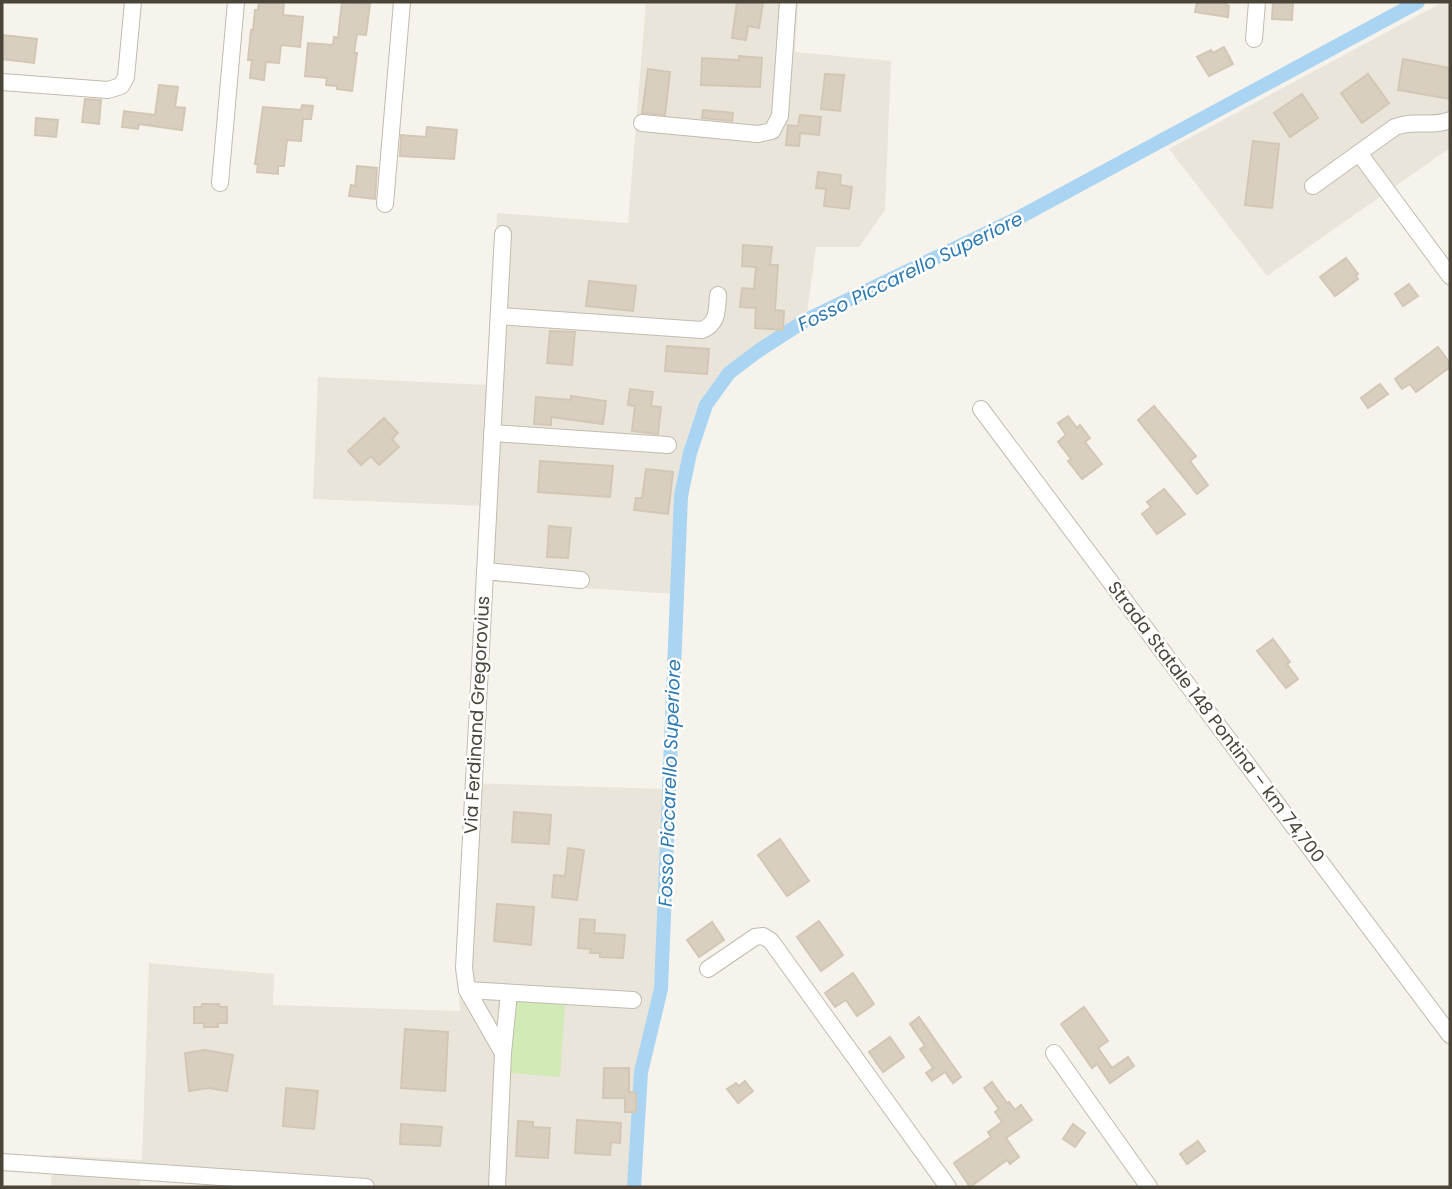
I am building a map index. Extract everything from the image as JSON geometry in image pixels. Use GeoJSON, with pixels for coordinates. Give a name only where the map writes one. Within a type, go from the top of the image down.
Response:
{"type":"FeatureCollection","features":[{"type":"Feature","properties":{"kind":"street"},"geometry":{"type":"LineString","coordinates":[[2,82],[108,90],[117,88],[126,77],[133,2]]}},
{"type":"Feature","properties":{"kind":"street"},"geometry":{"type":"LineString","coordinates":[[220,183],[236,2]]}},
{"type":"Feature","properties":{"kind":"street"},"geometry":{"type":"LineString","coordinates":[[385,204],[402,2]]}},
{"type":"Feature","properties":{"kind":"street"},"geometry":{"type":"LineString","coordinates":[[642,123],[758,134],[772,131],[780,116],[788,2]]}},
{"type":"Feature","properties":{"kind":"street"},"geometry":{"type":"LineString","coordinates":[[1254,39],[1257,2]]}},
{"type":"Feature","properties":{"kind":"street"},"geometry":{"type":"LineString","coordinates":[[1313,186],[1400,125],[1412,122],[1436,124],[1450,120]]}},
{"type":"Feature","properties":{"kind":"street"},"geometry":{"type":"LineString","coordinates":[[1359,153],[1450,276]]}},
{"type":"Feature","properties":{"kind":"street","name":"Via Ferdinand Gregorovius"},"geometry":{"type":"LineString","coordinates":[[503,234],[464,968],[467,990],[503,1052]]}},
{"type":"Feature","properties":{"kind":"street"},"geometry":{"type":"LineString","coordinates":[[499,316],[702,330],[710,326],[715,319],[718,295]]}},
{"type":"Feature","properties":{"kind":"street","name":"Strada Statale 148 Pontina – km 74,700"},"geometry":{"type":"LineString","coordinates":[[981,409],[1450,1035]]}},
{"type":"Feature","properties":{"kind":"street"},"geometry":{"type":"LineString","coordinates":[[492,433],[668,446]]}},
{"type":"Feature","properties":{"kind":"street"},"geometry":{"type":"LineString","coordinates":[[485,571],[582,580]]}},
{"type":"Feature","properties":{"kind":"street"},"geometry":{"type":"LineString","coordinates":[[708,969],[755,937],[763,936],[771,941],[948,1187]]}},
{"type":"Feature","properties":{"kind":"street"},"geometry":{"type":"LineString","coordinates":[[467,990],[633,1000]]}},
{"type":"Feature","properties":{"kind":"street"},"geometry":{"type":"LineString","coordinates":[[497,1187],[503,1052],[509,993]]}},
{"type":"Feature","properties":{"kind":"street"},"geometry":{"type":"LineString","coordinates":[[1054,1053],[1149,1187]]}},
{"type":"Feature","properties":{"kind":"street"},"geometry":{"type":"LineString","coordinates":[[2,1162],[366,1187]]}},
{"type":"Feature","properties":{"kind":"shaded area"},"geometry":{"type":"Polygon","coordinates":[[[646,2],[798,2],[795,52],[891,61],[885,210],[859,247],[816,247],[806,320],[729,373],[706,405],[690,453],[681,496],[676,594],[478,581],[484,506],[313,499],[318,377],[487,385],[497,213],[628,223],[646,2]]]}},
{"type":"Feature","properties":{"kind":"shaded area"},"geometry":{"type":"Polygon","coordinates":[[[1443,2],[1450,7],[1450,148],[1267,276],[1169,149],[1443,2]]]}},
{"type":"Feature","properties":{"kind":"shaded area"},"geometry":{"type":"Polygon","coordinates":[[[467,783],[668,789],[661,989],[641,1072],[634,1187],[257,1187],[140,1179],[140,1187],[51,1187],[52,1155],[142,1160],[149,963],[274,974],[273,1005],[460,1011],[458,979],[467,783]]]}},
{"type":"Feature","properties":{"kind":"green space"},"geometry":{"type":"Polygon","coordinates":[[[515,999],[565,1003],[560,1077],[510,1073],[515,999]]]}},
{"type":"Feature","properties":{"kind":"building"},"geometry":{"type":"Polygon","coordinates":[[[259,2],[284,2],[283,15],[303,17],[300,47],[281,45],[279,63],[266,62],[264,80],[250,78],[252,60],[248,60],[251,30],[259,2]]]}},
{"type":"Feature","properties":{"kind":"building"},"geometry":{"type":"Polygon","coordinates":[[[342,2],[370,4],[366,35],[357,34],[352,91],[326,85],[327,78],[305,76],[308,43],[333,45],[334,37],[338,38],[342,2]]]}},
{"type":"Feature","properties":{"kind":"building"},"geometry":{"type":"Polygon","coordinates":[[[737,2],[763,3],[759,28],[748,26],[746,40],[732,38],[737,2]]]}},
{"type":"Feature","properties":{"kind":"building"},"geometry":{"type":"Polygon","coordinates":[[[1197,2],[1227,2],[1228,17],[1195,12],[1197,2]]]}},
{"type":"Feature","properties":{"kind":"building"},"geometry":{"type":"Polygon","coordinates":[[[1273,2],[1293,2],[1292,20],[1272,19],[1273,2]]]}},
{"type":"Feature","properties":{"kind":"building"},"geometry":{"type":"Polygon","coordinates":[[[2,35],[37,39],[34,63],[2,59],[2,35]]]}},
{"type":"Feature","properties":{"kind":"building"},"geometry":{"type":"Polygon","coordinates":[[[1224,47],[1233,64],[1209,76],[1197,57],[1224,47]]]}},
{"type":"Feature","properties":{"kind":"building"},"geometry":{"type":"Polygon","coordinates":[[[739,56],[762,58],[760,87],[701,85],[702,58],[739,60],[739,56]]]}},
{"type":"Feature","properties":{"kind":"building"},"geometry":{"type":"Polygon","coordinates":[[[1403,59],[1450,68],[1450,99],[1398,90],[1403,59]]]}},
{"type":"Feature","properties":{"kind":"building"},"geometry":{"type":"Polygon","coordinates":[[[648,69],[670,72],[665,115],[642,113],[648,69]]]}},
{"type":"Feature","properties":{"kind":"building"},"geometry":{"type":"Polygon","coordinates":[[[825,74],[844,75],[840,111],[821,109],[825,74]]]}},
{"type":"Feature","properties":{"kind":"building"},"geometry":{"type":"Polygon","coordinates":[[[1368,74],[1389,103],[1362,123],[1341,93],[1368,74]]]}},
{"type":"Feature","properties":{"kind":"building"},"geometry":{"type":"Polygon","coordinates":[[[159,85],[178,87],[175,107],[185,108],[182,130],[139,124],[138,129],[122,127],[124,111],[155,115],[159,85]]]}},
{"type":"Feature","properties":{"kind":"building"},"geometry":{"type":"Polygon","coordinates":[[[1302,94],[1318,118],[1290,137],[1274,113],[1302,94]]]}},
{"type":"Feature","properties":{"kind":"building"},"geometry":{"type":"Polygon","coordinates":[[[85,99],[101,100],[99,124],[82,122],[85,99]]]}},
{"type":"Feature","properties":{"kind":"building"},"geometry":{"type":"Polygon","coordinates":[[[302,105],[313,106],[311,119],[303,119],[301,141],[287,140],[284,166],[278,166],[278,174],[257,172],[258,164],[255,164],[263,107],[301,110],[302,105]]]}},
{"type":"Feature","properties":{"kind":"building"},"geometry":{"type":"Polygon","coordinates":[[[703,110],[733,113],[732,121],[702,118],[703,110]]]}},
{"type":"Feature","properties":{"kind":"building"},"geometry":{"type":"Polygon","coordinates":[[[800,115],[821,117],[819,135],[800,133],[799,146],[786,145],[788,125],[798,126],[800,115]]]}},
{"type":"Feature","properties":{"kind":"building"},"geometry":{"type":"Polygon","coordinates":[[[36,118],[58,120],[56,137],[35,135],[36,118]]]}},
{"type":"Feature","properties":{"kind":"building"},"geometry":{"type":"Polygon","coordinates":[[[427,127],[457,130],[454,159],[400,156],[401,135],[426,137],[427,127]]]}},
{"type":"Feature","properties":{"kind":"building"},"geometry":{"type":"Polygon","coordinates":[[[1253,141],[1279,144],[1272,208],[1245,205],[1253,141]]]}},
{"type":"Feature","properties":{"kind":"building"},"geometry":{"type":"Polygon","coordinates":[[[357,166],[377,168],[375,199],[349,196],[351,185],[355,186],[357,166]]]}},
{"type":"Feature","properties":{"kind":"building"},"geometry":{"type":"Polygon","coordinates":[[[818,172],[841,175],[840,185],[852,187],[849,209],[824,206],[826,189],[816,188],[818,172]]]}},
{"type":"Feature","properties":{"kind":"building"},"geometry":{"type":"Polygon","coordinates":[[[743,245],[772,247],[770,265],[778,265],[775,310],[784,311],[783,330],[755,328],[756,308],[740,307],[742,288],[754,289],[756,267],[742,266],[743,245]]]}},
{"type":"Feature","properties":{"kind":"building"},"geometry":{"type":"Polygon","coordinates":[[[1346,258],[1358,274],[1358,279],[1335,296],[1320,277],[1346,258]]]}},
{"type":"Feature","properties":{"kind":"building"},"geometry":{"type":"Polygon","coordinates":[[[589,281],[636,286],[633,311],[586,306],[589,281]]]}},
{"type":"Feature","properties":{"kind":"building"},"geometry":{"type":"Polygon","coordinates":[[[1409,284],[1418,296],[1403,306],[1395,294],[1409,284]]]}},
{"type":"Feature","properties":{"kind":"building"},"geometry":{"type":"Polygon","coordinates":[[[550,331],[575,332],[572,365],[547,363],[550,331]]]}},
{"type":"Feature","properties":{"kind":"building"},"geometry":{"type":"Polygon","coordinates":[[[667,346],[709,349],[707,374],[665,371],[667,346]]]}},
{"type":"Feature","properties":{"kind":"building"},"geometry":{"type":"Polygon","coordinates":[[[1438,347],[1450,367],[1416,392],[1410,384],[1402,389],[1395,379],[1438,347]]]}},
{"type":"Feature","properties":{"kind":"building"},"geometry":{"type":"Polygon","coordinates":[[[1380,384],[1388,394],[1368,408],[1361,398],[1380,384]]]}},
{"type":"Feature","properties":{"kind":"building"},"geometry":{"type":"Polygon","coordinates":[[[630,389],[653,392],[651,406],[661,407],[658,434],[632,431],[635,406],[628,405],[630,389]]]}},
{"type":"Feature","properties":{"kind":"building"},"geometry":{"type":"Polygon","coordinates":[[[571,396],[606,401],[603,424],[551,417],[551,425],[534,424],[536,397],[571,400],[571,396]]]}},
{"type":"Feature","properties":{"kind":"building"},"geometry":{"type":"Polygon","coordinates":[[[1154,406],[1196,456],[1190,461],[1208,485],[1197,494],[1138,420],[1154,406]]]}},
{"type":"Feature","properties":{"kind":"building"},"geometry":{"type":"Polygon","coordinates":[[[1068,416],[1077,428],[1080,425],[1090,438],[1085,442],[1102,464],[1082,479],[1058,442],[1066,435],[1058,423],[1068,416]]]}},
{"type":"Feature","properties":{"kind":"building"},"geometry":{"type":"Polygon","coordinates":[[[384,418],[398,433],[392,439],[399,447],[379,465],[371,456],[361,465],[348,451],[384,418]]]}},
{"type":"Feature","properties":{"kind":"building"},"geometry":{"type":"Polygon","coordinates":[[[540,461],[613,466],[610,497],[538,492],[540,461]]]}},
{"type":"Feature","properties":{"kind":"building"},"geometry":{"type":"Polygon","coordinates":[[[646,469],[673,472],[668,514],[634,510],[636,498],[642,498],[646,469]]]}},
{"type":"Feature","properties":{"kind":"building"},"geometry":{"type":"Polygon","coordinates":[[[1164,489],[1185,514],[1157,534],[1142,514],[1151,507],[1147,502],[1164,489]]]}},
{"type":"Feature","properties":{"kind":"building"},"geometry":{"type":"Polygon","coordinates":[[[549,526],[571,528],[568,558],[547,557],[549,526]]]}},
{"type":"Feature","properties":{"kind":"building"},"geometry":{"type":"Polygon","coordinates":[[[1273,639],[1290,662],[1287,664],[1298,679],[1286,688],[1257,651],[1273,639]]]}},
{"type":"Feature","properties":{"kind":"building"},"geometry":{"type":"Polygon","coordinates":[[[514,812],[551,815],[549,844],[512,842],[514,812]]]}},
{"type":"Feature","properties":{"kind":"building"},"geometry":{"type":"Polygon","coordinates":[[[780,839],[809,881],[787,896],[758,855],[780,839]]]}},
{"type":"Feature","properties":{"kind":"building"},"geometry":{"type":"Polygon","coordinates":[[[568,848],[584,850],[577,900],[552,897],[554,875],[565,876],[568,848]]]}},
{"type":"Feature","properties":{"kind":"building"},"geometry":{"type":"Polygon","coordinates":[[[497,904],[534,907],[531,945],[494,941],[497,904]]]}},
{"type":"Feature","properties":{"kind":"building"},"geometry":{"type":"Polygon","coordinates":[[[580,919],[595,920],[594,933],[625,935],[623,958],[600,957],[600,953],[590,953],[591,949],[578,948],[580,919]]]}},
{"type":"Feature","properties":{"kind":"building"},"geometry":{"type":"Polygon","coordinates":[[[819,921],[843,955],[821,971],[797,937],[819,921]]]}},
{"type":"Feature","properties":{"kind":"building"},"geometry":{"type":"Polygon","coordinates":[[[712,922],[724,940],[699,957],[687,940],[712,922]]]}},
{"type":"Feature","properties":{"kind":"building"},"geometry":{"type":"Polygon","coordinates":[[[853,973],[874,1004],[857,1016],[846,1000],[835,1007],[825,993],[853,973]]]}},
{"type":"Feature","properties":{"kind":"building"},"geometry":{"type":"Polygon","coordinates":[[[202,1004],[227,1007],[227,1023],[218,1023],[218,1027],[204,1027],[204,1023],[194,1023],[194,1007],[202,1007],[202,1004]]]}},
{"type":"Feature","properties":{"kind":"building"},"geometry":{"type":"Polygon","coordinates":[[[1084,1007],[1108,1041],[1098,1048],[1112,1068],[1128,1057],[1134,1066],[1110,1083],[1097,1064],[1092,1068],[1061,1024],[1084,1007]]]}},
{"type":"Feature","properties":{"kind":"building"},"geometry":{"type":"Polygon","coordinates":[[[919,1017],[961,1077],[953,1083],[945,1072],[932,1081],[926,1073],[933,1068],[920,1049],[925,1046],[910,1024],[919,1017]]]}},
{"type":"Feature","properties":{"kind":"building"},"geometry":{"type":"Polygon","coordinates":[[[405,1029],[448,1032],[445,1091],[401,1088],[405,1029]]]}},
{"type":"Feature","properties":{"kind":"building"},"geometry":{"type":"Polygon","coordinates":[[[890,1037],[904,1057],[883,1072],[869,1052],[890,1037]]]}},
{"type":"Feature","properties":{"kind":"building"},"geometry":{"type":"Polygon","coordinates":[[[205,1050],[233,1055],[227,1091],[209,1088],[189,1091],[185,1053],[205,1050]]]}},
{"type":"Feature","properties":{"kind":"building"},"geometry":{"type":"Polygon","coordinates":[[[604,1068],[629,1068],[629,1092],[636,1093],[636,1112],[625,1112],[625,1098],[603,1098],[604,1068]]]}},
{"type":"Feature","properties":{"kind":"building"},"geometry":{"type":"Polygon","coordinates":[[[745,1081],[753,1091],[738,1103],[727,1089],[736,1083],[739,1086],[745,1081]]]}},
{"type":"Feature","properties":{"kind":"building"},"geometry":{"type":"Polygon","coordinates":[[[992,1082],[1007,1103],[1015,1110],[1021,1105],[1032,1120],[1006,1138],[1019,1157],[1010,1164],[1007,1160],[970,1187],[954,1163],[991,1137],[988,1132],[1002,1122],[995,1112],[999,1109],[984,1088],[992,1082]]]}},
{"type":"Feature","properties":{"kind":"building"},"geometry":{"type":"Polygon","coordinates":[[[286,1088],[318,1091],[314,1129],[283,1126],[286,1088]]]}},
{"type":"Feature","properties":{"kind":"building"},"geometry":{"type":"Polygon","coordinates":[[[577,1120],[621,1123],[620,1143],[611,1142],[610,1155],[575,1153],[577,1120]]]}},
{"type":"Feature","properties":{"kind":"building"},"geometry":{"type":"Polygon","coordinates":[[[518,1121],[533,1122],[533,1127],[550,1128],[548,1158],[516,1156],[518,1121]]]}},
{"type":"Feature","properties":{"kind":"building"},"geometry":{"type":"Polygon","coordinates":[[[401,1124],[442,1127],[440,1146],[400,1144],[401,1124]]]}},
{"type":"Feature","properties":{"kind":"building"},"geometry":{"type":"Polygon","coordinates":[[[1073,1124],[1085,1133],[1075,1147],[1063,1139],[1073,1124]]]}},
{"type":"Feature","properties":{"kind":"building"},"geometry":{"type":"Polygon","coordinates":[[[1198,1141],[1205,1151],[1187,1164],[1180,1154],[1198,1141]]]}},
{"type":"Feature","properties":{"kind":"waterway","name":"Fosso Piccarello Superiore"},"geometry":{"type":"LineString","coordinates":[[634,1187],[641,1072],[661,989],[681,496],[690,453],[706,405],[729,373],[806,320],[1020,217],[1418,2]]}}]}
